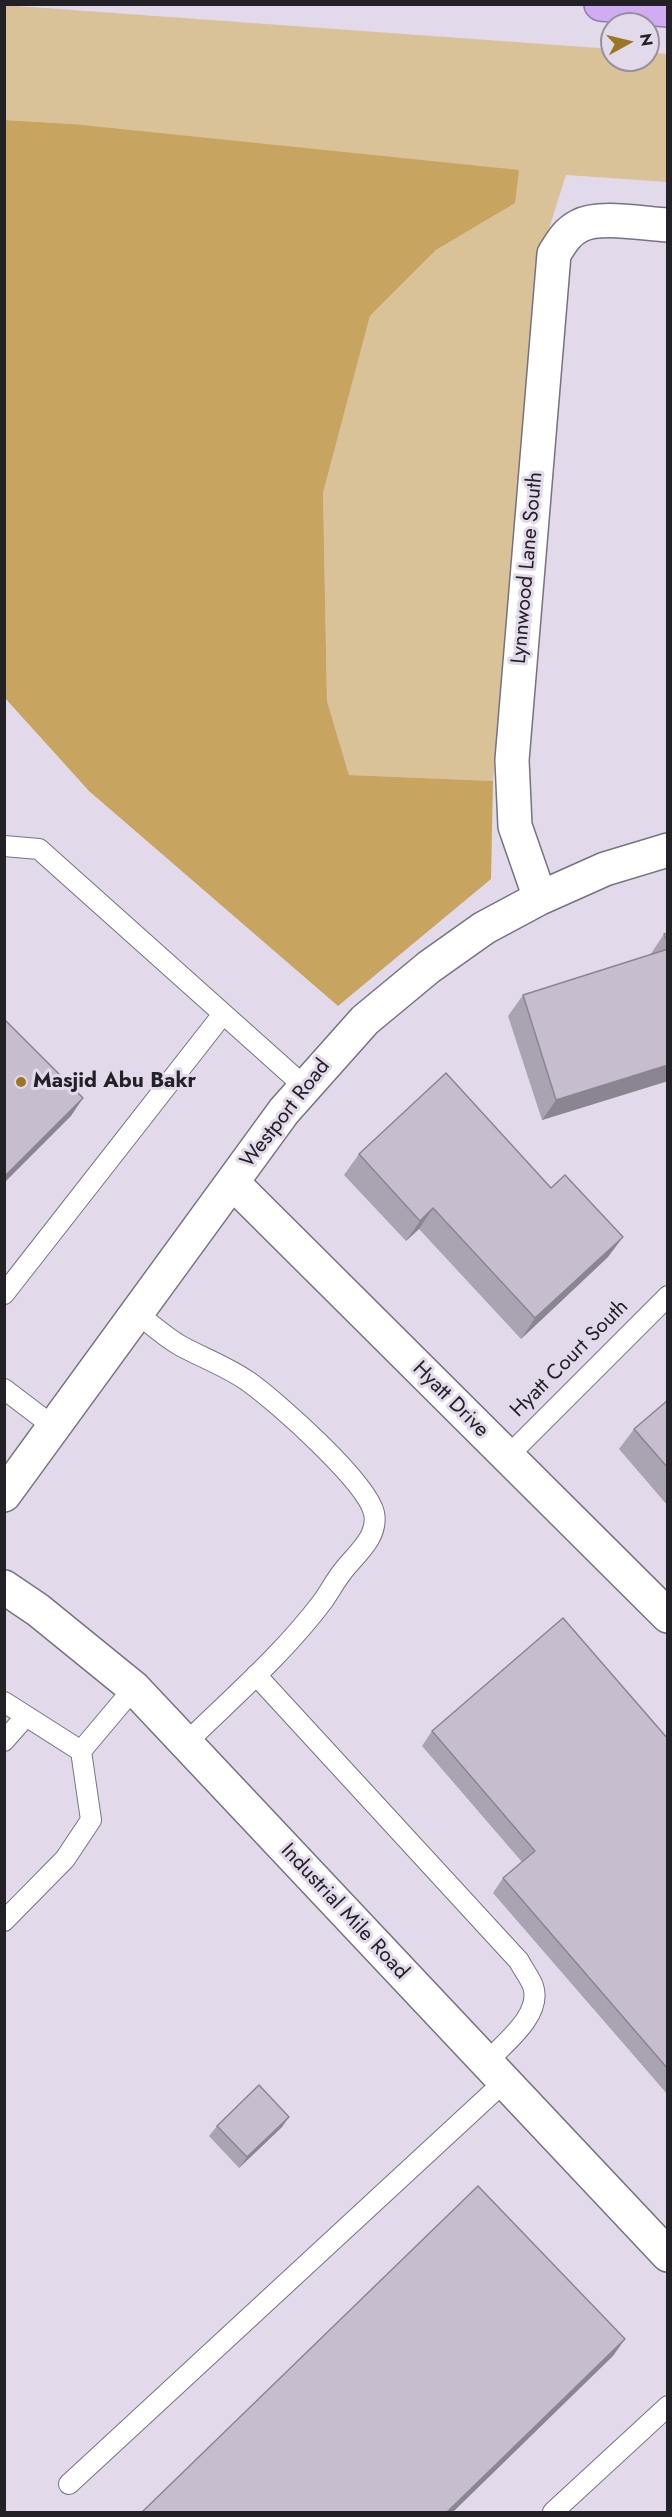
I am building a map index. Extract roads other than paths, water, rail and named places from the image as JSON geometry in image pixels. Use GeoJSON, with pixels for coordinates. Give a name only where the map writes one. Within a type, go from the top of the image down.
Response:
{"type":"FeatureCollection","features":[{"type":"Feature","properties":{"kind":"highway"},"geometry":{"type":"LineString","coordinates":[[601,4],[668,10]]}},
{"type":"Feature","properties":{"kind":"street","name":"Lynnwood Lane South"},"geometry":{"type":"LineString","coordinates":[[540,898],[515,826],[512,760],[555,254],[565,237],[579,226],[595,221],[668,225]]}},
{"type":"Feature","properties":{"kind":"street","name":"Westport Road"},"geometry":{"type":"LineString","coordinates":[[4,1495],[304,1086],[365,1020],[429,967],[484,928],[540,898],[605,869],[668,850]]}},
{"type":"Feature","properties":{"kind":"street","name":"Hyatt Drive"},"geometry":{"type":"LineString","coordinates":[[233,1183],[668,1616]]}},
{"type":"Feature","properties":{"kind":"street","name":"Industrial Mile Road"},"geometry":{"type":"LineString","coordinates":[[4,1587],[38,1610],[134,1688],[668,2255]]}},
{"type":"Feature","properties":{"kind":"lane"},"geometry":{"type":"LineString","coordinates":[[4,846],[39,849],[304,1086]]}},
{"type":"Feature","properties":{"kind":"lane"},"geometry":{"type":"LineString","coordinates":[[4,1294],[223,1014]]}},
{"type":"Feature","properties":{"kind":"lane","name":"Hyatt Court South"},"geometry":{"type":"LineString","coordinates":[[507,1457],[668,1296]]}},
{"type":"Feature","properties":{"kind":"lane"},"geometry":{"type":"LineString","coordinates":[[137,1313],[178,1345],[246,1380],[262,1392],[335,1459],[364,1495],[374,1513],[373,1530],[365,1546],[343,1571],[322,1602],[256,1675],[187,1742]]}},
{"type":"Feature","properties":{"kind":"lane"},"geometry":{"type":"LineString","coordinates":[[4,1389],[54,1427]]}},
{"type":"Feature","properties":{"kind":"lane"},"geometry":{"type":"LineString","coordinates":[[69,2484],[495,2073],[535,2001],[533,1986],[519,1961],[256,1675]]}},
{"type":"Feature","properties":{"kind":"lane"},"geometry":{"type":"LineString","coordinates":[[81,1751],[134,1688]]}},
{"type":"Feature","properties":{"kind":"lane"},"geometry":{"type":"LineString","coordinates":[[4,1702],[81,1751],[92,1820],[65,1859],[4,1921]]}},
{"type":"Feature","properties":{"kind":"lane"},"geometry":{"type":"LineString","coordinates":[[4,1741],[26,1716]]}},
{"type":"Feature","properties":{"kind":"lane"},"geometry":{"type":"LineString","coordinates":[[553,2512],[668,2406]]}},
{"type":"Feature","properties":{"kind":"place","name":"Masjid Abu Bakr"},"geometry":{"type":"Point","coordinates":[21,1082]}}]}
